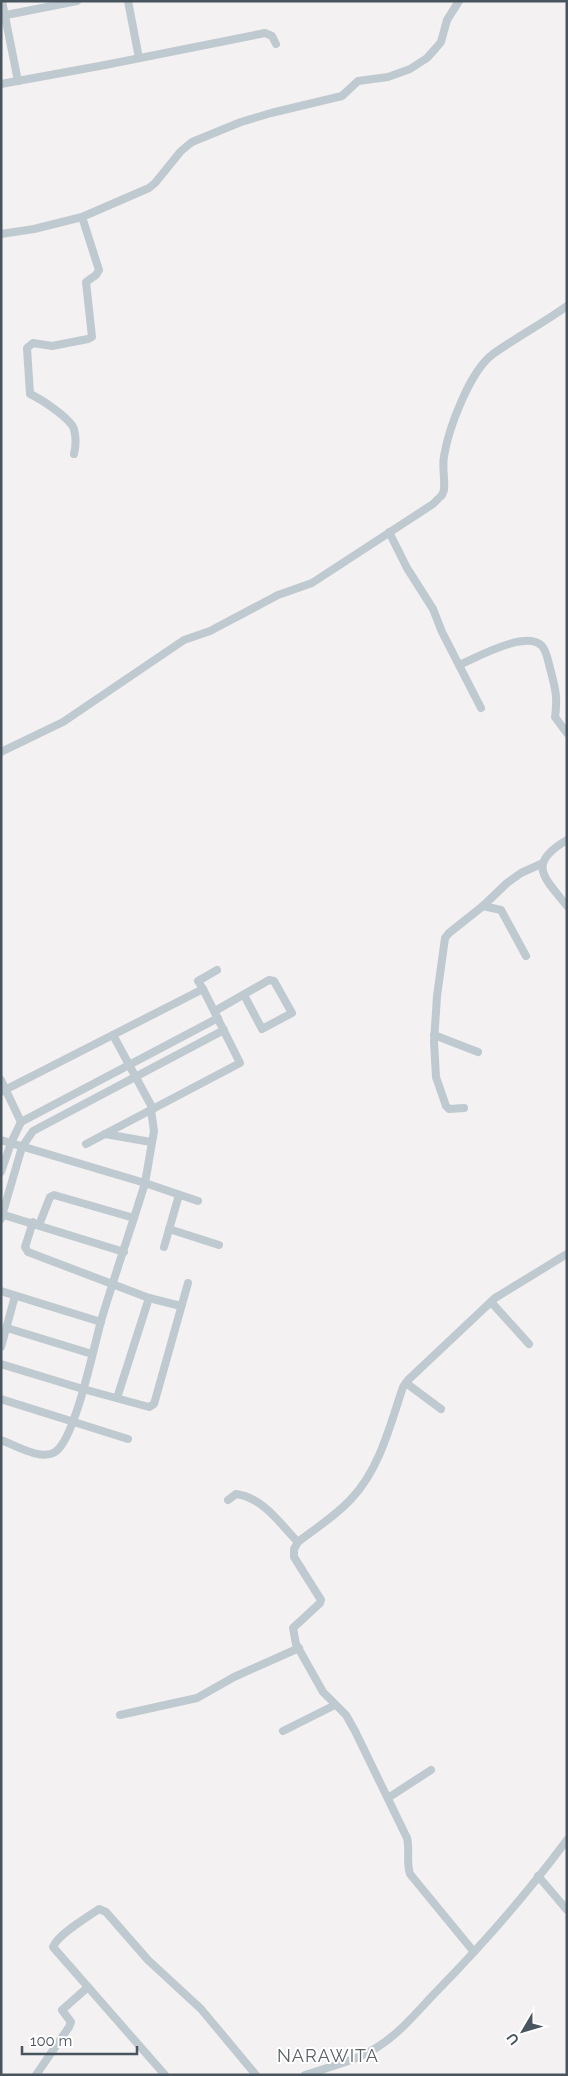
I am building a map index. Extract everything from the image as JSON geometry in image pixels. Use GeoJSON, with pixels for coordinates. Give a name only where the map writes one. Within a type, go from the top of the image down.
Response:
{"type":"FeatureCollection","features":[{"type":"Feature","properties":{"kind":"street"},"geometry":{"type":"LineString","coordinates":[[2,1],[3,16],[18,81]]}},
{"type":"Feature","properties":{"kind":"street"},"geometry":{"type":"LineString","coordinates":[[3,16],[77,1]]}},
{"type":"Feature","properties":{"kind":"street"},"geometry":{"type":"LineString","coordinates":[[128,1],[139,58]]}},
{"type":"Feature","properties":{"kind":"street"},"geometry":{"type":"LineString","coordinates":[[1,234],[34,229],[82,217],[148,188],[155,183],[181,151],[192,142],[256,118],[342,96],[358,81],[388,77],[410,70],[427,58],[441,42],[448,20],[459,1]]}},
{"type":"Feature","properties":{"kind":"street"},"geometry":{"type":"LineString","coordinates":[[1,84],[265,33],[272,36],[276,44]]}},
{"type":"Feature","properties":{"kind":"street"},"geometry":{"type":"LineString","coordinates":[[74,454],[76,444],[72,427],[40,397],[30,394],[27,348],[33,343],[52,346],[92,337],[86,282],[96,275],[98,270],[82,217]]}},
{"type":"Feature","properties":{"kind":"street"},"geometry":{"type":"LineString","coordinates":[[1,752],[45,732],[72,717],[184,640],[210,631],[278,595],[312,583],[433,504],[442,495],[444,457],[448,440],[475,372],[493,354],[567,306]]}},
{"type":"Feature","properties":{"kind":"street"},"geometry":{"type":"LineString","coordinates":[[389,532],[407,568],[433,609],[442,632],[481,708]]}},
{"type":"Feature","properties":{"kind":"street"},"geometry":{"type":"LineString","coordinates":[[459,665],[514,642],[529,640],[537,642],[546,653],[556,696],[557,707],[555,717],[567,733]]}},
{"type":"Feature","properties":{"kind":"street"},"geometry":{"type":"LineString","coordinates":[[567,840],[552,849],[543,863],[542,872],[567,906]]}},
{"type":"Feature","properties":{"kind":"street"},"geometry":{"type":"LineString","coordinates":[[464,1108],[449,1109],[444,1104],[436,1077],[434,1035],[445,938],[448,933],[483,906],[507,883],[521,873],[543,863]]}},
{"type":"Feature","properties":{"kind":"street"},"geometry":{"type":"LineString","coordinates":[[483,906],[501,910],[526,956]]}},
{"type":"Feature","properties":{"kind":"street"},"geometry":{"type":"LineString","coordinates":[[86,1144],[240,1062],[198,981],[217,970]]}},
{"type":"Feature","properties":{"kind":"street"},"geometry":{"type":"LineString","coordinates":[[1,1172],[11,1142],[21,1122],[129,1065],[216,1015],[244,995],[270,980],[274,981],[292,1013],[262,1029],[244,995]]}},
{"type":"Feature","properties":{"kind":"street"},"geometry":{"type":"LineString","coordinates":[[4,1091],[203,989]]}},
{"type":"Feature","properties":{"kind":"street"},"geometry":{"type":"LineString","coordinates":[[124,1252],[36,1224],[2,1216],[22,1147],[33,1131],[224,1030]]}},
{"type":"Feature","properties":{"kind":"street"},"geometry":{"type":"LineString","coordinates":[[1,1440],[42,1455],[50,1454],[60,1448],[83,1389],[101,1322],[145,1183],[154,1131],[152,1108],[113,1035]]}},
{"type":"Feature","properties":{"kind":"street"},"geometry":{"type":"LineString","coordinates":[[434,1035],[478,1052]]}},
{"type":"Feature","properties":{"kind":"street"},"geometry":{"type":"LineString","coordinates":[[1,1080],[4,1091],[21,1122]]}},
{"type":"Feature","properties":{"kind":"street"},"geometry":{"type":"LineString","coordinates":[[105,1134],[151,1142]]}},
{"type":"Feature","properties":{"kind":"street"},"geometry":{"type":"LineString","coordinates":[[1,1140],[145,1183],[198,1201]]}},
{"type":"Feature","properties":{"kind":"street"},"geometry":{"type":"LineString","coordinates":[[134,1218],[54,1195],[50,1197],[25,1247],[28,1252],[149,1298],[181,1306]]}},
{"type":"Feature","properties":{"kind":"street"},"geometry":{"type":"LineString","coordinates":[[164,1247],[179,1195]]}},
{"type":"Feature","properties":{"kind":"street"},"geometry":{"type":"LineString","coordinates":[[170,1229],[219,1245]]}},
{"type":"Feature","properties":{"kind":"street"},"geometry":{"type":"LineString","coordinates":[[474,1952],[410,1874],[407,1863],[407,1838],[356,1731],[346,1715],[323,1692],[299,1648],[292,1632],[293,1628],[321,1600],[294,1557],[294,1549],[298,1542],[351,1500],[363,1485],[378,1457],[406,1382],[491,1302],[509,1288],[567,1254]]}},
{"type":"Feature","properties":{"kind":"street"},"geometry":{"type":"LineString","coordinates":[[1,1364],[149,1407],[154,1404],[188,1283]]}},
{"type":"Feature","properties":{"kind":"street"},"geometry":{"type":"LineString","coordinates":[[1,1291],[101,1322]]}},
{"type":"Feature","properties":{"kind":"street"},"geometry":{"type":"LineString","coordinates":[[1,1346],[15,1296]]}},
{"type":"Feature","properties":{"kind":"street"},"geometry":{"type":"LineString","coordinates":[[117,1398],[149,1298]]}},
{"type":"Feature","properties":{"kind":"street"},"geometry":{"type":"LineString","coordinates":[[491,1302],[529,1344]]}},
{"type":"Feature","properties":{"kind":"street"},"geometry":{"type":"LineString","coordinates":[[7,1328],[92,1354]]}},
{"type":"Feature","properties":{"kind":"street"},"geometry":{"type":"LineString","coordinates":[[406,1382],[441,1409]]}},
{"type":"Feature","properties":{"kind":"street"},"geometry":{"type":"LineString","coordinates":[[1,1399],[128,1439]]}},
{"type":"Feature","properties":{"kind":"street"},"geometry":{"type":"LineString","coordinates":[[228,1500],[236,1494],[256,1501],[268,1510],[298,1542]]}},
{"type":"Feature","properties":{"kind":"street"},"geometry":{"type":"LineString","coordinates":[[120,1715],[198,1698],[234,1677],[299,1648]]}},
{"type":"Feature","properties":{"kind":"street"},"geometry":{"type":"LineString","coordinates":[[283,1731],[335,1705]]}},
{"type":"Feature","properties":{"kind":"street"},"geometry":{"type":"LineString","coordinates":[[388,1798],[430,1770]]}},
{"type":"Feature","properties":{"kind":"street"},"geometry":{"type":"LineString","coordinates":[[305,2075],[363,2055],[384,2042],[420,2009],[474,1952],[567,1840]]}},
{"type":"Feature","properties":{"kind":"street"},"geometry":{"type":"LineString","coordinates":[[538,1876],[567,1910]]}},
{"type":"Feature","properties":{"kind":"street"},"geometry":{"type":"LineString","coordinates":[[165,2075],[53,1947],[54,1943],[77,1924],[102,1909],[148,1960],[201,2009],[256,2075]]}},
{"type":"Feature","properties":{"kind":"street"},"geometry":{"type":"LineString","coordinates":[[36,2075],[70,2027],[70,2019],[62,2010],[88,1987]]}},
{"type":"Feature","properties":{"kind":"district","name":"NARAWITA"},"geometry":{"type":"Point","coordinates":[328,2055]}}]}
